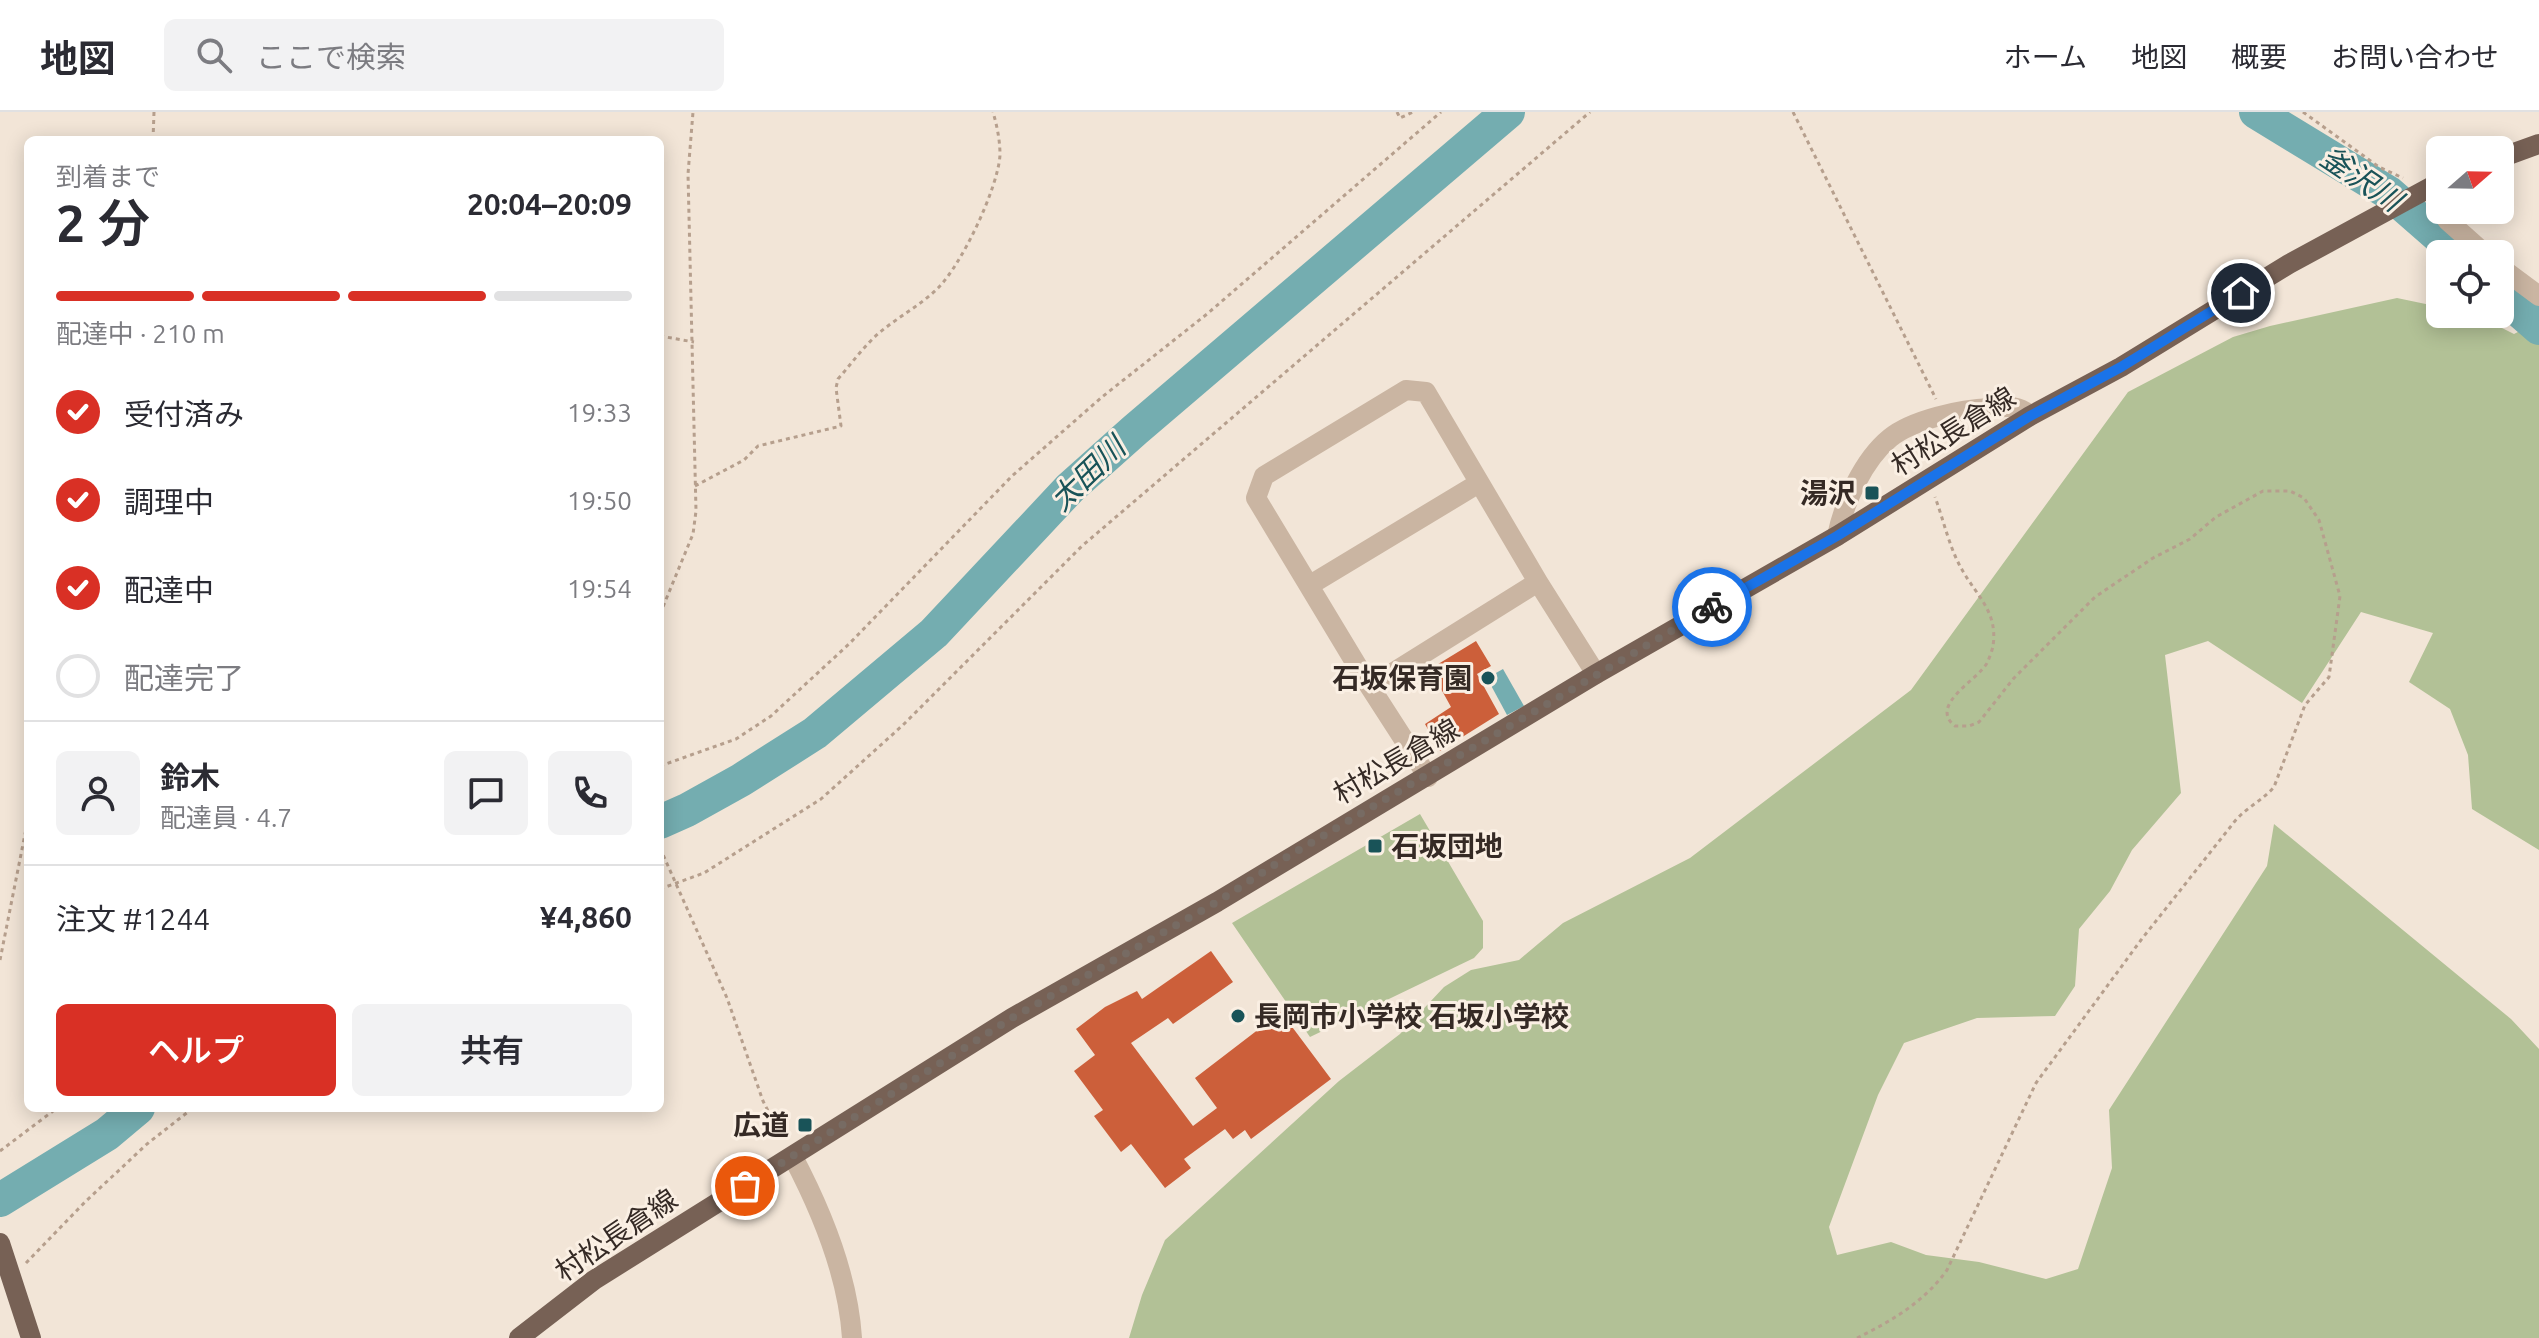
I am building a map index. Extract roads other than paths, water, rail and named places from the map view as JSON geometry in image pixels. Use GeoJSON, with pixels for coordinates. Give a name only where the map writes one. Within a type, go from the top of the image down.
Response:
{"type":"FeatureCollection","features":[{"type":"Feature","properties":{"kind":"main road"},"geometry":{"type":"LineString","coordinates":[[2514,153],[2539,144]]}},
{"type":"Feature","properties":{"kind":"main road","name":"村松長倉線"},"geometry":{"type":"LineString","coordinates":[[519,1338],[594,1280],[1012,1018],[1217,902],[1282,860],[1428,777],[1596,674],[1837,536],[2030,416],[2121,367],[2289,264],[2426,189]]}},
{"type":"Feature","properties":{"kind":"main road"},"geometry":{"type":"LineString","coordinates":[[0,1243],[31,1338]]}},
{"type":"Feature","properties":{"kind":"street"},"geometry":{"type":"LineString","coordinates":[[2451,224],[2469,240]]}},
{"type":"Feature","properties":{"kind":"street"},"geometry":{"type":"LineString","coordinates":[[2514,277],[2539,296]]}},
{"type":"Feature","properties":{"kind":"street"},"geometry":{"type":"LineString","coordinates":[[1428,777],[1256,498],[1264,476],[1406,390],[1426,392],[1596,674]]}},
{"type":"Feature","properties":{"kind":"street"},"geometry":{"type":"LineString","coordinates":[[1837,536],[1840,521],[1866,468],[1892,436],[1969,408],[2017,407],[2030,416]]}},
{"type":"Feature","properties":{"kind":"street"},"geometry":{"type":"LineString","coordinates":[[1310,585],[1479,483]]}},
{"type":"Feature","properties":{"kind":"street"},"geometry":{"type":"LineString","coordinates":[[1370,687],[1538,582]]}},
{"type":"Feature","properties":{"kind":"street"},"geometry":{"type":"LineString","coordinates":[[793,1157],[815,1198],[844,1286],[852,1338]]}},
{"type":"Feature","properties":{"kind":"water"},"geometry":{"type":"Polygon","coordinates":[[[1503,669],[1524,706],[1507,715],[1487,678],[1503,669]]]}},
{"type":"Feature","properties":{"kind":"waterway","name":"太田川"},"geometry":{"type":"LineString","coordinates":[[664,820],[741,780],[815,733],[934,633],[1070,488],[1508,112]]}},
{"type":"Feature","properties":{"kind":"waterway","name":"釜沢川"},"geometry":{"type":"LineString","coordinates":[[2256,112],[2389,193],[2443,240]]}},
{"type":"Feature","properties":{"kind":"waterway","name":"釜沢川"},"geometry":{"type":"LineString","coordinates":[[2514,306],[2539,328]]}},
{"type":"Feature","properties":{"kind":"waterway","name":"太田川"},"geometry":{"type":"LineString","coordinates":[[0,1200],[107,1134],[133,1112]]}},
{"type":"Feature","properties":{"kind":"place","name":"湯沢"},"geometry":{"type":"Point","coordinates":[1872,493]}},
{"type":"Feature","properties":{"kind":"place","name":"石坂保育園"},"geometry":{"type":"Point","coordinates":[1488,678]}},
{"type":"Feature","properties":{"kind":"place","name":"石坂団地"},"geometry":{"type":"Point","coordinates":[1375,846]}},
{"type":"Feature","properties":{"kind":"place","name":"長岡市小学校 石坂小学校"},"geometry":{"type":"Point","coordinates":[1238,1016]}},
{"type":"Feature","properties":{"kind":"place","name":"広道"},"geometry":{"type":"Point","coordinates":[805,1125]}}]}
